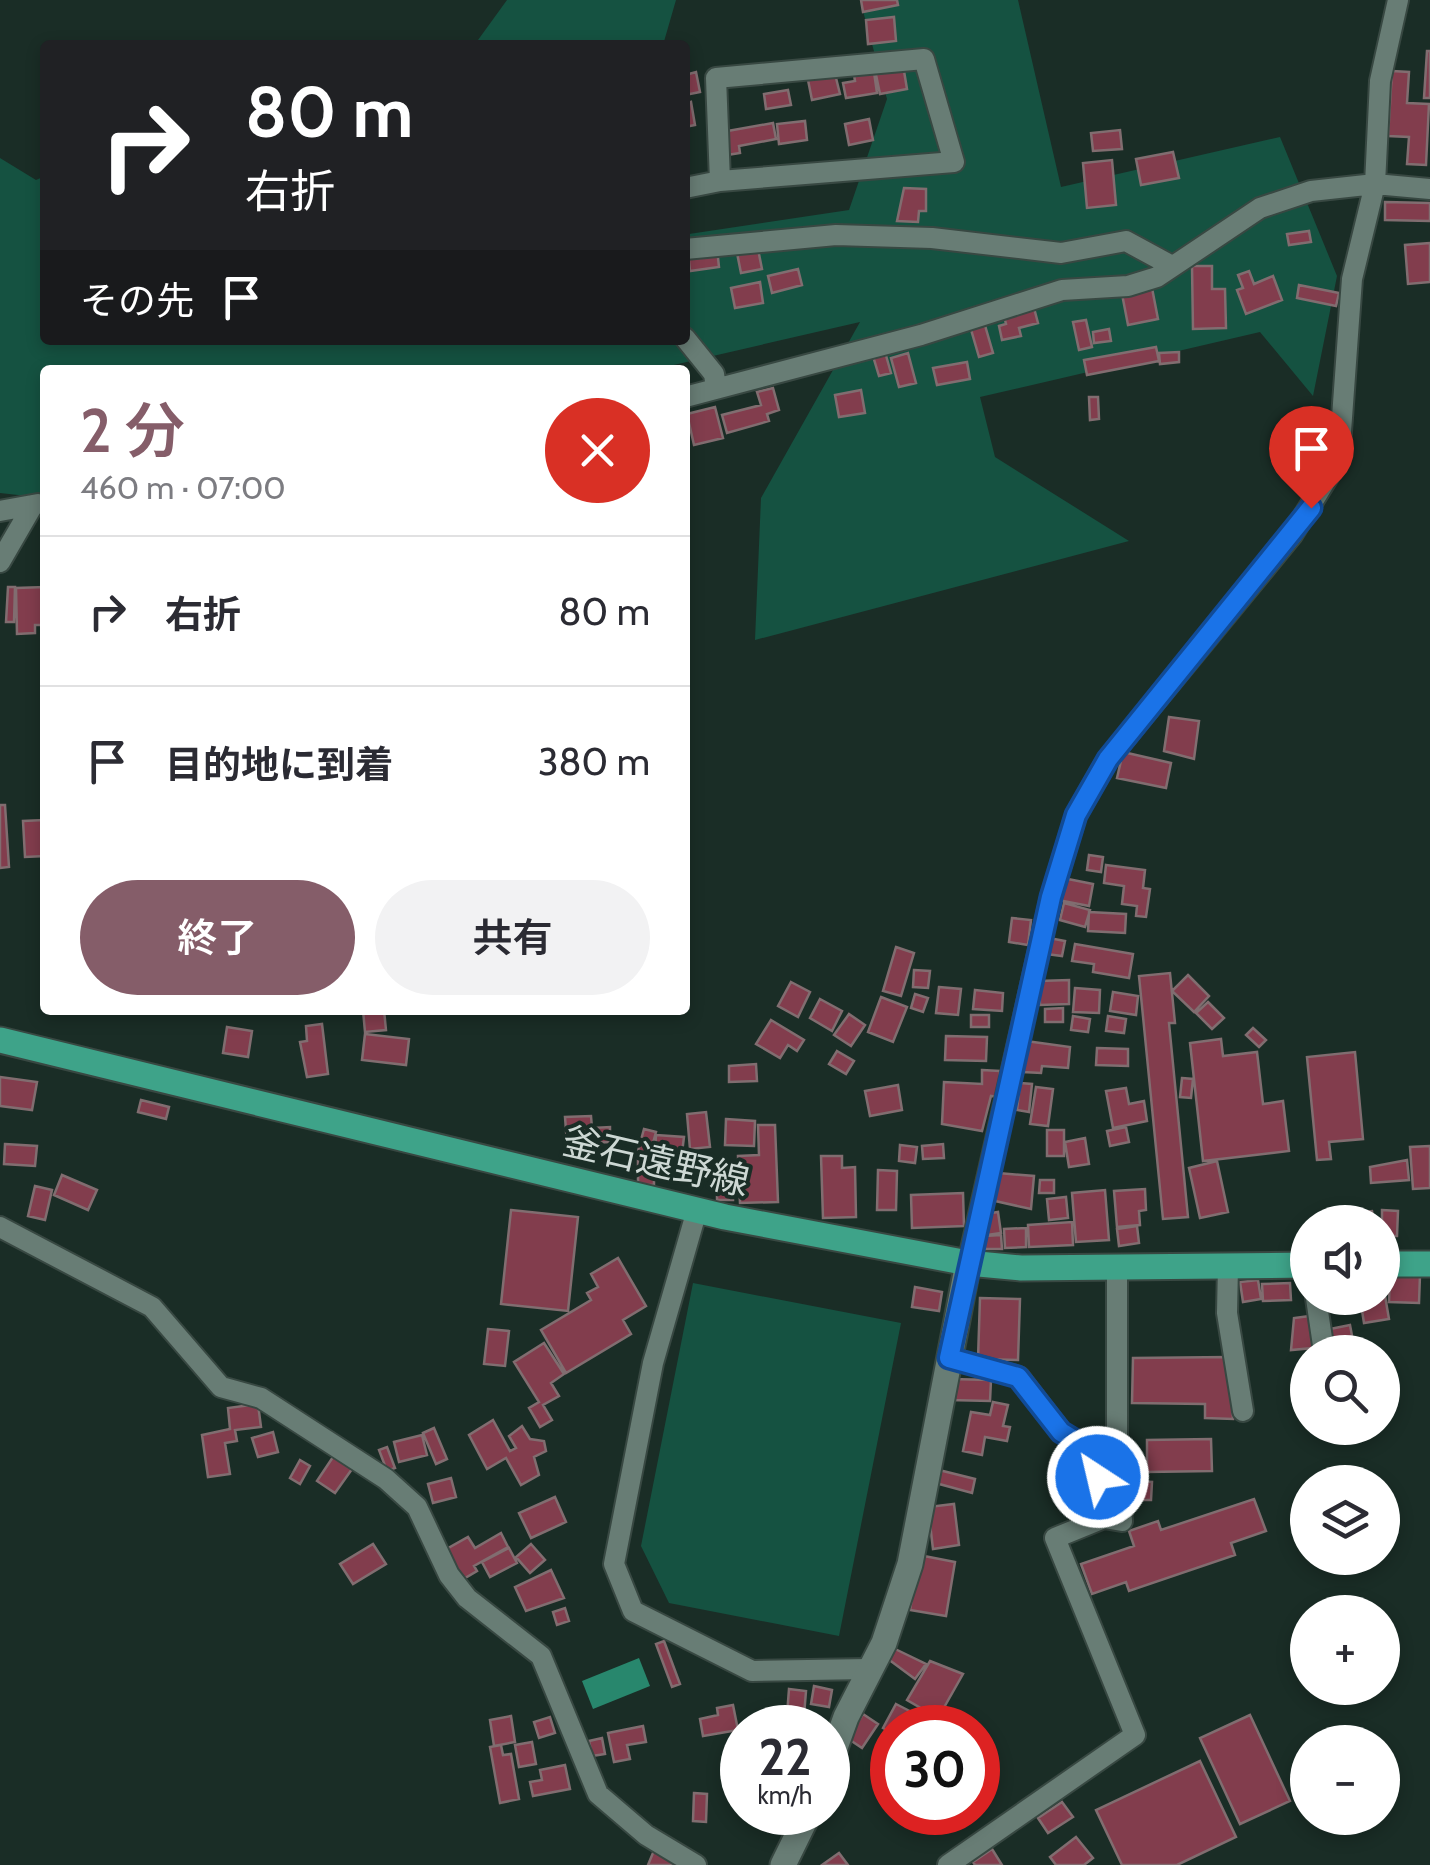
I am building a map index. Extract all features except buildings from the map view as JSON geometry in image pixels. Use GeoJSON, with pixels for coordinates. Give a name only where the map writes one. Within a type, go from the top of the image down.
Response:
{"type":"FeatureCollection","features":[{"type":"Feature","properties":{"kind":"main road","name":"釜石遠野線"},"geometry":{"type":"LineString","coordinates":[[0,1040],[696,1210],[968,1263],[1021,1268],[1290,1265]]}},
{"type":"Feature","properties":{"kind":"main road"},"geometry":{"type":"LineString","coordinates":[[1400,1264],[1430,1264]]}},
{"type":"Feature","properties":{"kind":"street"},"geometry":{"type":"LineString","coordinates":[[850,1714],[884,1643],[910,1564],[968,1263],[1051,897],[1076,815],[1108,759],[1292,535],[1339,458],[1352,279],[1375,184],[1380,81],[1398,0]]}},
{"type":"Feature","properties":{"kind":"street"},"geometry":{"type":"LineString","coordinates":[[690,187],[720,180],[954,162],[924,59],[716,78],[720,180]]}},
{"type":"Feature","properties":{"kind":"street"},"geometry":{"type":"LineString","coordinates":[[690,395],[920,335],[1062,290],[1128,286],[1157,277],[1260,208],[1310,192],[1375,184],[1430,189]]}},
{"type":"Feature","properties":{"kind":"street"},"geometry":{"type":"LineString","coordinates":[[690,249],[836,234],[932,238],[1060,253],[1126,241],[1172,266]]}},
{"type":"Feature","properties":{"kind":"street"},"geometry":{"type":"LineString","coordinates":[[690,344],[714,374],[716,388]]}},
{"type":"Feature","properties":{"kind":"street"},"geometry":{"type":"LineString","coordinates":[[0,510],[39,504]]}},
{"type":"Feature","properties":{"kind":"street"},"geometry":{"type":"LineString","coordinates":[[0,562],[39,504]]}},
{"type":"Feature","properties":{"kind":"street"},"geometry":{"type":"LineString","coordinates":[[696,1210],[653,1363],[614,1564],[633,1612],[752,1670],[869,1669]]}},
{"type":"Feature","properties":{"kind":"street"},"geometry":{"type":"LineString","coordinates":[[0,1227],[152,1307],[221,1387],[262,1398],[386,1479],[417,1507],[449,1575],[467,1598],[540,1656],[598,1794],[646,1835],[696,1865]]}},
{"type":"Feature","properties":{"kind":"street"},"geometry":{"type":"LineString","coordinates":[[1228,1266],[1227,1313],[1243,1412]]}},
{"type":"Feature","properties":{"kind":"street"},"geometry":{"type":"LineString","coordinates":[[948,1865],[1135,1735],[1055,1538],[1104,1518],[1122,1521],[1117,1453],[1117,1267]]}},
{"type":"Feature","properties":{"kind":"street"},"geometry":{"type":"LineString","coordinates":[[949,1358],[1018,1377],[1061,1432],[1094,1452],[1117,1453]]}},
{"type":"Feature","properties":{"kind":"street"},"geometry":{"type":"LineString","coordinates":[[1094,1452],[1104,1518]]}},
{"type":"Feature","properties":{"kind":"street"},"geometry":{"type":"LineString","coordinates":[[783,1865],[798,1835]]}},
{"type":"Feature","properties":{"kind":"shaded area"},"geometry":{"type":"Polygon","coordinates":[[[507,0],[676,0],[664,40],[478,40],[507,0]]]}},
{"type":"Feature","properties":{"kind":"shaded area"},"geometry":{"type":"Polygon","coordinates":[[[860,0],[1018,0],[1061,187],[1280,137],[1337,276],[1313,396],[1260,332],[980,397],[995,457],[1129,541],[755,640],[761,498],[860,322],[674,365],[40,365],[40,497],[0,493],[0,158],[36,180],[40,178],[40,345],[690,345],[690,234],[849,210],[887,99],[860,0]]]}},
{"type":"Feature","properties":{"kind":"shaded area"},"geometry":{"type":"Polygon","coordinates":[[[693,1283],[901,1323],[839,1636],[669,1603],[641,1546],[693,1283]]]}},
{"type":"Feature","properties":{"kind":"shaded area"},"geometry":{"type":"Polygon","coordinates":[[[639,1658],[650,1686],[593,1709],[582,1681],[639,1658]]]}},
{"type":"Feature","properties":{"kind":"route"},"geometry":{"type":"LineString","coordinates":[[1098,1477],[1094,1452],[1061,1432],[1018,1377],[949,1358],[968,1263],[1018,1057],[1051,897],[1076,815],[1108,759],[1311,508]]}}]}
